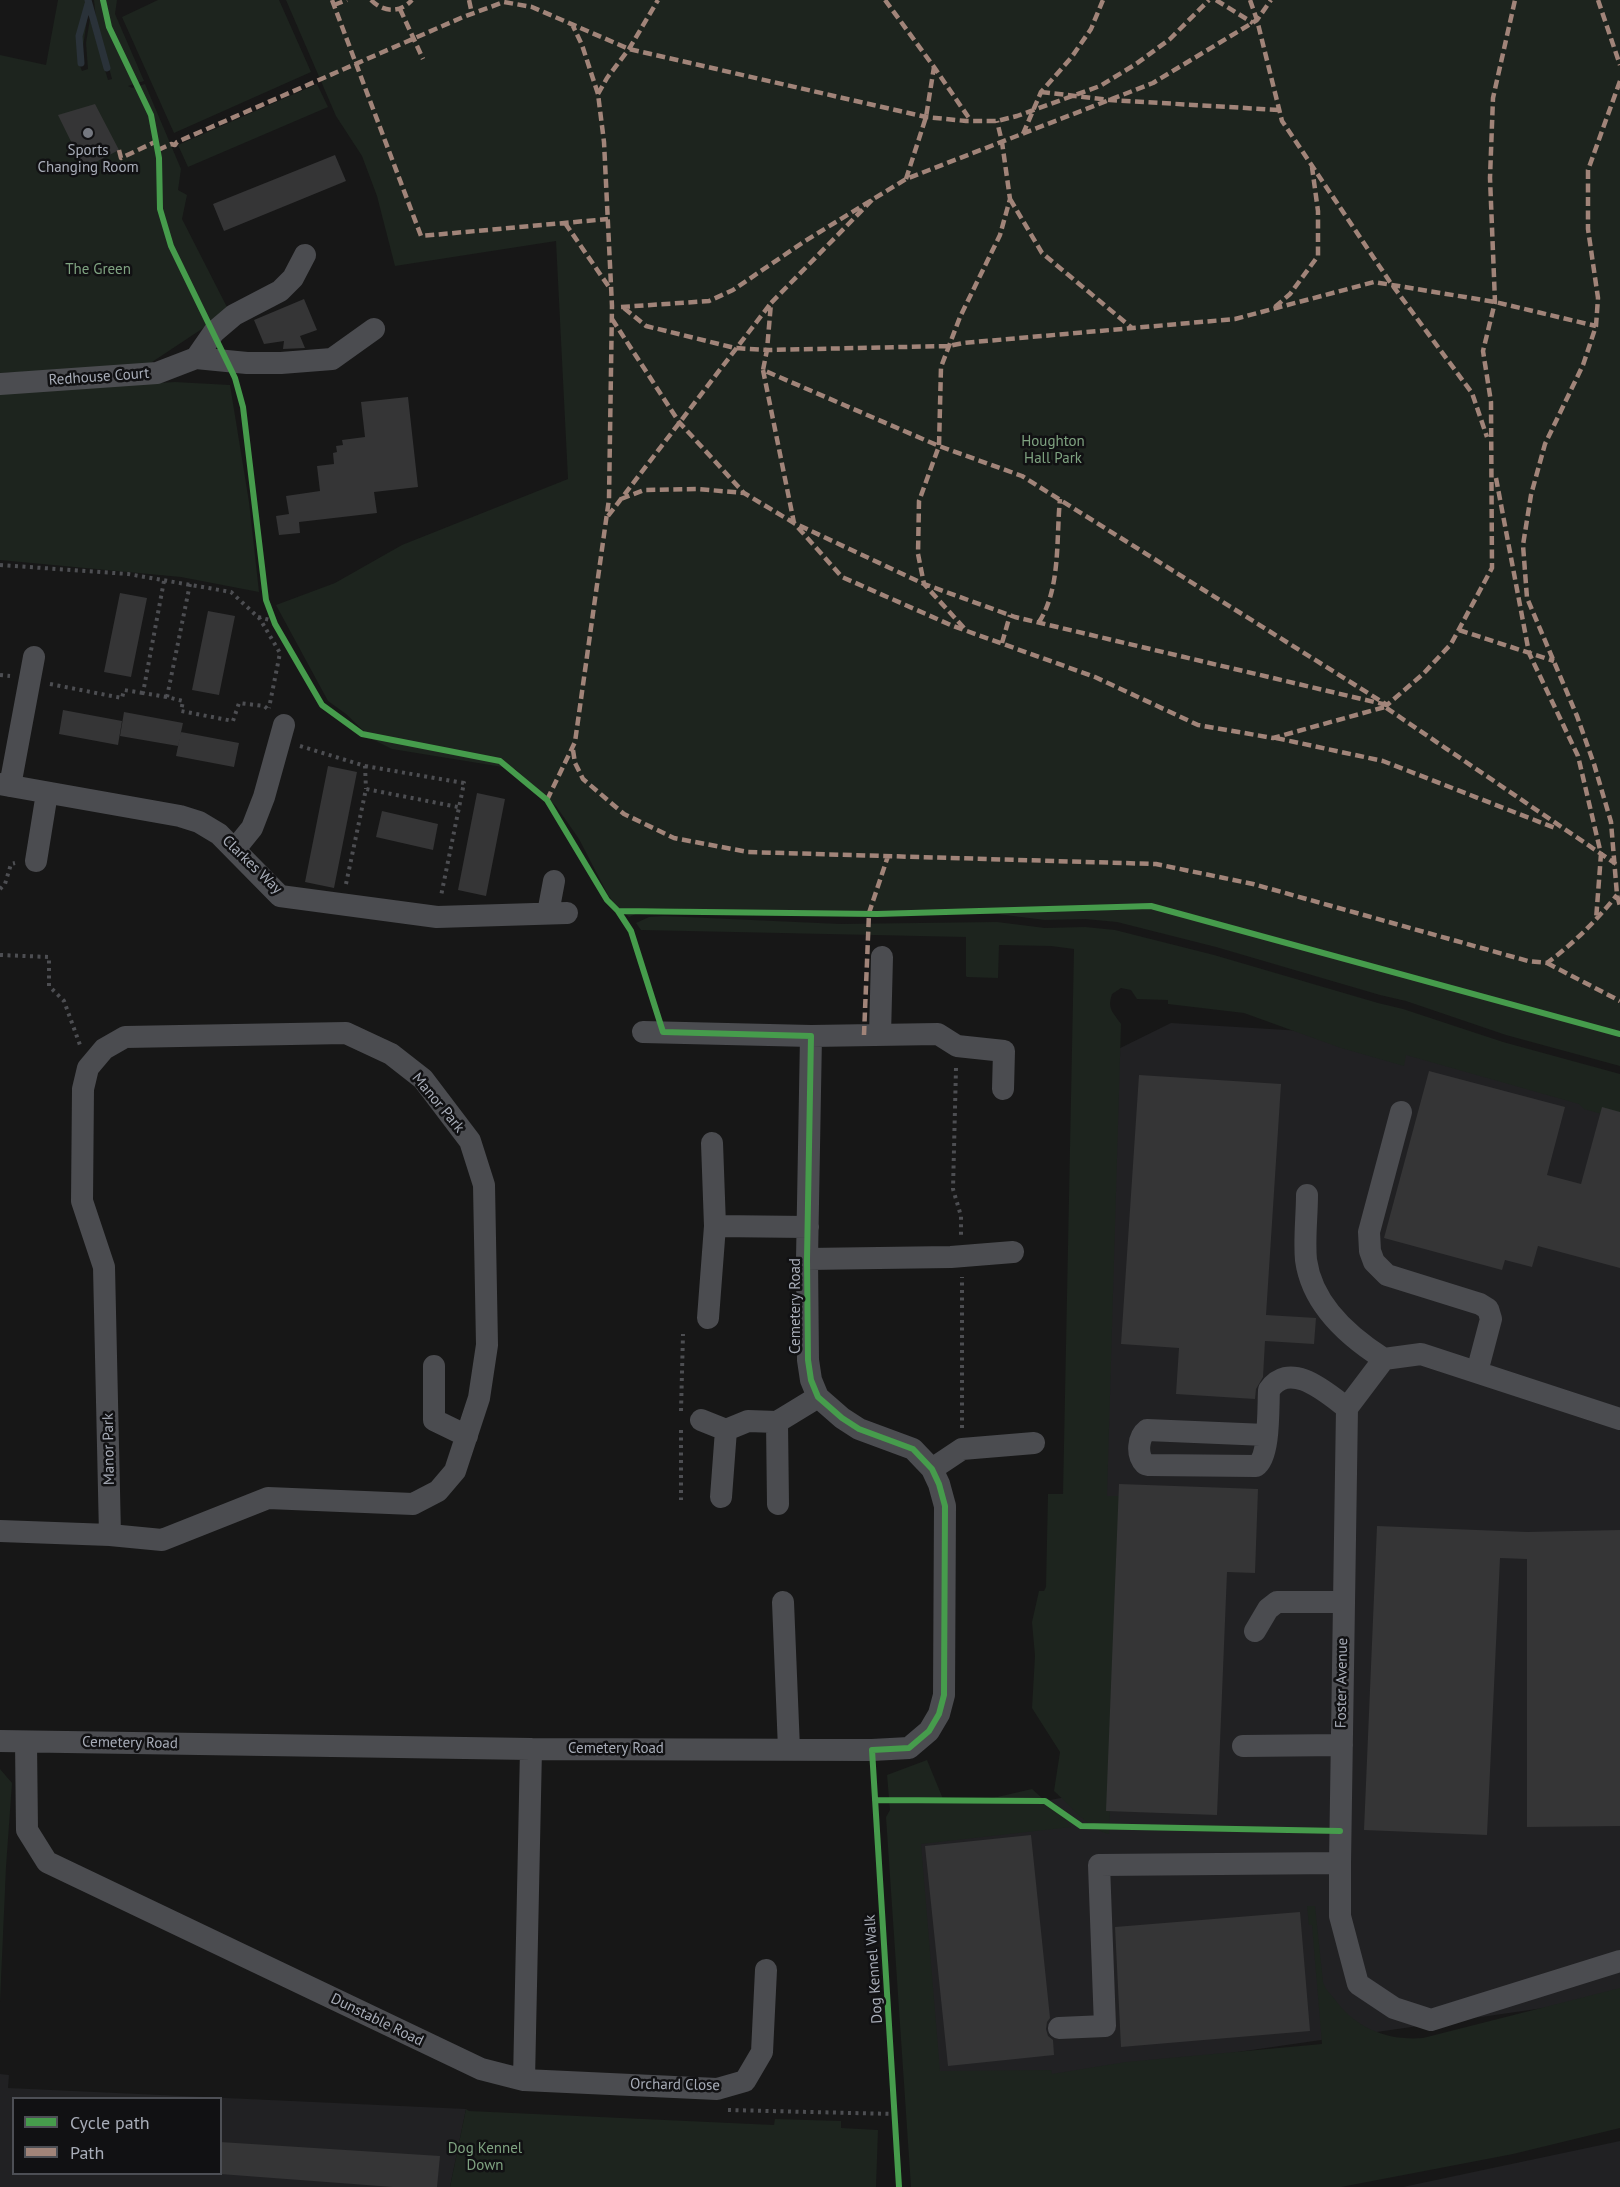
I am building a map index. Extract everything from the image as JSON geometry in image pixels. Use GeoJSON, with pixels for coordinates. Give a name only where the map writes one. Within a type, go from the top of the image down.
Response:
{"type":"FeatureCollection","features":[{"type":"Feature","properties":{"kind":"street"},"geometry":{"type":"LineString","coordinates":[[196,358],[214,332],[234,315],[280,291],[293,278],[305,255]]}},
{"type":"Feature","properties":{"kind":"street","name":"Redhouse Court"},"geometry":{"type":"LineString","coordinates":[[0,384],[157,373],[196,358],[228,363],[281,363],[332,359],[374,329]]}},
{"type":"Feature","properties":{"kind":"street"},"geometry":{"type":"LineString","coordinates":[[5,785],[34,657]]}},
{"type":"Feature","properties":{"kind":"street"},"geometry":{"type":"LineString","coordinates":[[235,849],[252,828],[264,797],[277,725]]}},
{"type":"Feature","properties":{"kind":"street","name":"Clarkes Way"},"geometry":{"type":"LineString","coordinates":[[5,785],[180,816],[199,822],[219,834],[280,896],[437,917],[557,913],[554,881]]}},
{"type":"Feature","properties":{"kind":"street"},"geometry":{"type":"LineString","coordinates":[[36,861],[47,793]]}},
{"type":"Feature","properties":{"kind":"street"},"geometry":{"type":"LineString","coordinates":[[880,1035],[882,957]]}},
{"type":"Feature","properties":{"kind":"street"},"geometry":{"type":"LineString","coordinates":[[643,1032],[811,1036],[938,1034],[957,1046],[1004,1051],[1004,1089]]}},
{"type":"Feature","properties":{"kind":"street","name":"Manor Park"},"geometry":{"type":"LineString","coordinates":[[346,1033],[391,1054],[423,1079],[470,1141],[484,1185],[487,1345],[479,1398],[467,1437],[455,1471],[438,1491],[413,1504],[268,1498],[162,1540],[110,1535],[104,1268],[82,1201],[83,1089],[88,1068],[104,1049],[125,1037],[346,1033]]}},
{"type":"Feature","properties":{"kind":"street","name":"Cemetery Road"},"geometry":{"type":"LineString","coordinates":[[0,1742],[531,1749],[872,1750],[909,1748],[929,1731],[939,1714],[944,1695],[945,1506],[939,1485],[932,1469],[913,1449],[859,1429],[842,1418],[818,1398],[811,1380],[808,1360],[807,1259],[811,1036]]}},
{"type":"Feature","properties":{"kind":"street"},"geometry":{"type":"LineString","coordinates":[[1401,1112],[1369,1232],[1370,1251],[1374,1262],[1387,1275],[1480,1304],[1488,1309],[1491,1318],[1477,1372]]}},
{"type":"Feature","properties":{"kind":"street"},"geometry":{"type":"LineString","coordinates":[[708,1318],[715,1226],[712,1143]]}},
{"type":"Feature","properties":{"kind":"street"},"geometry":{"type":"LineString","coordinates":[[1307,1195],[1306,1260],[1311,1279],[1326,1308],[1340,1325],[1364,1346],[1384,1359],[1421,1354],[1620,1419]]}},
{"type":"Feature","properties":{"kind":"street"},"geometry":{"type":"LineString","coordinates":[[715,1226],[808,1227]]}},
{"type":"Feature","properties":{"kind":"street","name":"Cemetery Road"},"geometry":{"type":"LineString","coordinates":[[807,1259],[951,1257],[1013,1252]]}},
{"type":"Feature","properties":{"kind":"street"},"geometry":{"type":"LineString","coordinates":[[1266,1435],[1147,1430],[1141,1436],[1139,1455],[1145,1464],[1256,1467],[1263,1458],[1266,1435],[1269,1390],[1275,1382],[1282,1378],[1304,1380],[1314,1384],[1347,1408],[1384,1359]]}},
{"type":"Feature","properties":{"kind":"street"},"geometry":{"type":"LineString","coordinates":[[434,1366],[434,1420],[467,1437]]}},
{"type":"Feature","properties":{"kind":"street"},"geometry":{"type":"LineString","coordinates":[[700,1420],[726,1430],[748,1421],[777,1422],[818,1398]]}},
{"type":"Feature","properties":{"kind":"street","name":"Foster Avenue"},"geometry":{"type":"LineString","coordinates":[[1347,1408],[1340,1916],[1358,1984],[1394,2008],[1431,2020],[1620,1961]]}},
{"type":"Feature","properties":{"kind":"street"},"geometry":{"type":"LineString","coordinates":[[777,1422],[778,1504]]}},
{"type":"Feature","properties":{"kind":"street"},"geometry":{"type":"LineString","coordinates":[[721,1497],[726,1430]]}},
{"type":"Feature","properties":{"kind":"street"},"geometry":{"type":"LineString","coordinates":[[932,1469],[962,1449],[1034,1443]]}},
{"type":"Feature","properties":{"kind":"street"},"geometry":{"type":"LineString","coordinates":[[0,1531],[110,1535]]}},
{"type":"Feature","properties":{"kind":"street"},"geometry":{"type":"LineString","coordinates":[[783,1602],[789,1749]]}},
{"type":"Feature","properties":{"kind":"street"},"geometry":{"type":"LineString","coordinates":[[1255,1631],[1268,1609],[1277,1602],[1344,1602]]}},
{"type":"Feature","properties":{"kind":"street","name":"Dunstable Road"},"geometry":{"type":"LineString","coordinates":[[26,1742],[27,1830],[47,1862],[481,2069],[524,2080]]}},
{"type":"Feature","properties":{"kind":"street"},"geometry":{"type":"LineString","coordinates":[[1243,1746],[1341,1745]]}},
{"type":"Feature","properties":{"kind":"street"},"geometry":{"type":"LineString","coordinates":[[524,2080],[531,1749]]}},
{"type":"Feature","properties":{"kind":"street"},"geometry":{"type":"LineString","coordinates":[[1059,2028],[1105,2026],[1099,1865],[1340,1863]]}},
{"type":"Feature","properties":{"kind":"street","name":"Orchard Close"},"geometry":{"type":"LineString","coordinates":[[524,2080],[717,2089],[745,2081],[762,2052],[766,1970]]}},
{"type":"Feature","properties":{"kind":"path"},"geometry":{"type":"LineString","coordinates":[[0,565],[128,574],[231,592],[258,617],[280,653],[277,725]]}},
{"type":"Feature","properties":{"kind":"path"},"geometry":{"type":"LineString","coordinates":[[143,693],[164,580]]}},
{"type":"Feature","properties":{"kind":"path"},"geometry":{"type":"LineString","coordinates":[[167,697],[189,584]]}},
{"type":"Feature","properties":{"kind":"path"},"geometry":{"type":"LineString","coordinates":[[270,610],[275,622]]}},
{"type":"Feature","properties":{"kind":"path"},"geometry":{"type":"LineString","coordinates":[[258,617],[275,622]]}},
{"type":"Feature","properties":{"kind":"path"},"geometry":{"type":"LineString","coordinates":[[30,680],[122,698],[124,690],[167,697],[183,701],[181,711],[233,721],[239,703],[264,706],[277,725],[365,766],[464,783],[437,917]]}},
{"type":"Feature","properties":{"kind":"path"},"geometry":{"type":"LineString","coordinates":[[342,906],[366,789],[365,766]]}},
{"type":"Feature","properties":{"kind":"path"},"geometry":{"type":"LineString","coordinates":[[366,789],[458,807]]}},
{"type":"Feature","properties":{"kind":"path"},"geometry":{"type":"LineString","coordinates":[[0,955],[49,957],[49,986],[64,1001],[88,1068]]}},
{"type":"Feature","properties":{"kind":"path"},"geometry":{"type":"LineString","coordinates":[[703,2088],[706,2109],[894,2114]]}},
{"type":"Feature","properties":{"kind":"path"},"geometry":{"type":"LineString","coordinates":[[894,2103],[895,2126]]}},
{"type":"Feature","properties":{"kind":"shaded area"},"geometry":{"type":"Polygon","coordinates":[[[1171,1023],[1467,1041],[1620,1087],[1620,1997],[939,2095],[903,1839],[1045,1801],[1082,1794],[1098,1059],[1171,1023]]]}},
{"type":"Feature","properties":{"kind":"shaded area"},"geometry":{"type":"Polygon","coordinates":[[[0,2074],[9,2075],[8,2088],[204,2097],[12,2097],[12,2175],[222,2175],[222,2098],[466,2109],[450,2187],[0,2187],[0,2074]]]}},
{"type":"Feature","properties":{"kind":"shaded area"},"geometry":{"type":"Polygon","coordinates":[[[1620,2141],[1620,2187],[1403,2187],[1620,2141]]]}},
{"type":"Feature","properties":{"kind":"green space","name":"The Green"},"geometry":{"type":"Polygon","coordinates":[[[58,0],[90,0],[80,66],[82,71],[88,69],[86,43],[90,19],[108,80],[112,79],[96,19],[94,0],[117,0],[115,14],[144,81],[128,86],[132,88],[145,84],[181,169],[178,190],[187,195],[182,219],[229,311],[146,366],[0,373],[0,55],[46,65],[58,0]]]}},
{"type":"Feature","properties":{"kind":"green space"},"geometry":{"type":"Polygon","coordinates":[[[158,0],[279,0],[311,72],[174,133],[122,17],[158,0]]]}},
{"type":"Feature","properties":{"kind":"green space","name":"Houghton Hall Park"},"geometry":{"type":"Polygon","coordinates":[[[286,0],[1620,0],[1620,1066],[1506,1035],[1406,1001],[1216,947],[1117,922],[1085,919],[1045,920],[997,914],[840,915],[664,908],[647,909],[629,917],[615,905],[608,895],[579,839],[556,806],[515,769],[392,749],[372,739],[346,714],[328,701],[276,605],[335,583],[402,545],[568,479],[556,241],[395,266],[377,196],[362,156],[336,116],[286,0]]]}},
{"type":"Feature","properties":{"kind":"green space"},"geometry":{"type":"Polygon","coordinates":[[[317,84],[328,107],[188,167],[178,145],[317,84]]]}},
{"type":"Feature","properties":{"kind":"green space"},"geometry":{"type":"Polygon","coordinates":[[[175,382],[230,385],[249,502],[259,592],[181,577],[0,560],[0,392],[175,382]]]}},
{"type":"Feature","properties":{"kind":"green space"},"geometry":{"type":"Polygon","coordinates":[[[649,917],[840,924],[997,922],[1045,928],[1085,927],[1115,930],[1214,955],[1403,1009],[1503,1042],[1620,1074],[1620,1119],[1584,1109],[1579,1104],[1406,1055],[1404,1066],[1341,1048],[1244,1013],[1168,1004],[1168,1000],[1137,999],[1131,990],[1121,988],[1112,994],[1111,1007],[1121,1024],[1107,1496],[1124,1496],[1109,1834],[1094,1828],[1054,1791],[1060,1752],[1032,1708],[1035,1656],[1032,1622],[1039,1591],[1044,1591],[1046,1587],[1048,1494],[1063,1494],[1074,949],[999,945],[998,978],[967,977],[966,937],[641,930],[636,923],[649,917]]]}},
{"type":"Feature","properties":{"kind":"green space"},"geometry":{"type":"Polygon","coordinates":[[[927,1760],[943,1799],[980,1801],[1032,1789],[1071,1827],[921,1844],[940,2071],[1051,2070],[1052,2074],[1126,2062],[1322,2044],[1312,1925],[1309,1925],[1307,1906],[1315,1906],[1323,1982],[1326,1988],[1344,2011],[1354,2019],[1386,2035],[1423,2038],[1620,1988],[1620,2128],[1513,2154],[1341,2187],[911,2187],[886,1817],[890,1810],[887,1775],[927,1760]]]}},
{"type":"Feature","properties":{"kind":"green space"},"geometry":{"type":"Polygon","coordinates":[[[0,1769],[12,1783],[0,2002],[0,1769]]]}},
{"type":"Feature","properties":{"kind":"green space","name":"Dog Kennel Down"},"geometry":{"type":"Polygon","coordinates":[[[466,2109],[469,2111],[774,2125],[775,2119],[841,2121],[841,2128],[878,2130],[876,2187],[450,2187],[466,2109]]]}},
{"type":"Feature","properties":{"kind":"building","name":"Sports Changing Room"},"geometry":{"type":"Polygon","coordinates":[[[95,104],[119,150],[84,168],[58,115],[95,104]]]}},
{"type":"Feature","properties":{"kind":"building"},"geometry":{"type":"Polygon","coordinates":[[[335,155],[346,181],[224,231],[213,204],[335,155]]]}},
{"type":"Feature","properties":{"kind":"building"},"geometry":{"type":"Polygon","coordinates":[[[304,299],[317,330],[300,336],[305,348],[283,349],[284,341],[264,344],[254,320],[304,299]]]}},
{"type":"Feature","properties":{"kind":"building"},"geometry":{"type":"Polygon","coordinates":[[[408,397],[418,487],[374,492],[377,513],[299,522],[300,533],[279,535],[276,516],[289,514],[286,496],[320,491],[317,466],[334,464],[333,453],[337,452],[336,446],[343,445],[342,440],[365,437],[361,402],[408,397]]]}},
{"type":"Feature","properties":{"kind":"building"},"geometry":{"type":"Polygon","coordinates":[[[120,593],[147,598],[131,677],[104,672],[120,593]]]}},
{"type":"Feature","properties":{"kind":"building"},"geometry":{"type":"Polygon","coordinates":[[[208,611],[235,616],[219,695],[192,690],[208,611]]]}},
{"type":"Feature","properties":{"kind":"building"},"geometry":{"type":"Polygon","coordinates":[[[63,710],[122,721],[118,745],[59,734],[63,710]]]}},
{"type":"Feature","properties":{"kind":"building"},"geometry":{"type":"Polygon","coordinates":[[[124,712],[183,723],[178,746],[120,736],[124,712]]]}},
{"type":"Feature","properties":{"kind":"building"},"geometry":{"type":"Polygon","coordinates":[[[181,732],[239,743],[234,767],[176,756],[181,732]]]}},
{"type":"Feature","properties":{"kind":"building"},"geometry":{"type":"Polygon","coordinates":[[[328,766],[357,772],[334,888],[305,882],[328,766]]]}},
{"type":"Feature","properties":{"kind":"building"},"geometry":{"type":"Polygon","coordinates":[[[477,793],[505,799],[486,896],[458,890],[477,793]]]}},
{"type":"Feature","properties":{"kind":"building"},"geometry":{"type":"Polygon","coordinates":[[[382,811],[438,824],[433,850],[376,837],[382,811]]]}},
{"type":"Feature","properties":{"kind":"building"},"geometry":{"type":"Polygon","coordinates":[[[1429,1071],[1565,1107],[1547,1175],[1581,1184],[1602,1107],[1620,1112],[1620,1268],[1538,1246],[1532,1267],[1505,1260],[1502,1270],[1384,1238],[1429,1071]]]}},
{"type":"Feature","properties":{"kind":"building"},"geometry":{"type":"Polygon","coordinates":[[[1139,1075],[1281,1084],[1266,1315],[1316,1318],[1314,1344],[1265,1341],[1263,1377],[1256,1389],[1255,1399],[1176,1394],[1179,1348],[1121,1344],[1139,1075]]]}},
{"type":"Feature","properties":{"kind":"building"},"geometry":{"type":"Polygon","coordinates":[[[1119,1484],[1258,1489],[1255,1573],[1227,1572],[1217,1815],[1106,1811],[1119,1484]]]}},
{"type":"Feature","properties":{"kind":"building"},"geometry":{"type":"Polygon","coordinates":[[[1377,1526],[1527,1532],[1620,1530],[1620,1826],[1527,1827],[1527,1559],[1500,1558],[1487,1835],[1364,1830],[1377,1526]]]}},
{"type":"Feature","properties":{"kind":"building"},"geometry":{"type":"Polygon","coordinates":[[[1031,1835],[1050,2018],[1046,2029],[1048,2036],[1053,2040],[1054,2055],[948,2066],[925,1846],[1031,1835]]]}},
{"type":"Feature","properties":{"kind":"building"},"geometry":{"type":"Polygon","coordinates":[[[1300,1912],[1310,2031],[1121,2047],[1115,1927],[1300,1912]]]}},
{"type":"Feature","properties":{"kind":"building"},"geometry":{"type":"Polygon","coordinates":[[[222,2142],[440,2156],[437,2187],[393,2187],[222,2174],[222,2142]]]}},
{"type":"Feature","properties":{"kind":"waterway"},"geometry":{"type":"LineString","coordinates":[[88,0],[107,68]]}},
{"type":"Feature","properties":{"kind":"waterway"},"geometry":{"type":"LineString","coordinates":[[81,63],[79,36],[88,4]]}},
{"type":"Feature","properties":{"kind":"marked path"},"geometry":{"type":"LineString","coordinates":[[332,0],[421,236],[608,219]]}},
{"type":"Feature","properties":{"kind":"marked path"},"geometry":{"type":"LineString","coordinates":[[334,5],[347,0]]}},
{"type":"Feature","properties":{"kind":"marked path"},"geometry":{"type":"LineString","coordinates":[[371,0],[381,7],[392,10],[412,0]]}},
{"type":"Feature","properties":{"kind":"marked path"},"geometry":{"type":"LineString","coordinates":[[469,0],[472,14]]}},
{"type":"Feature","properties":{"kind":"marked path"},"geometry":{"type":"LineString","coordinates":[[598,94],[629,49],[658,0]]}},
{"type":"Feature","properties":{"kind":"marked path"},"geometry":{"type":"LineString","coordinates":[[885,0],[971,121]]}},
{"type":"Feature","properties":{"kind":"marked path"},"geometry":{"type":"LineString","coordinates":[[1023,134],[1041,92],[1071,58],[1091,29],[1103,0]]}},
{"type":"Feature","properties":{"kind":"marked path"},"geometry":{"type":"LineString","coordinates":[[158,150],[171,144],[175,145],[177,142],[463,17],[504,2],[532,7],[629,49],[926,117],[997,121],[1100,86],[1136,64],[1170,39],[1209,0]]}},
{"type":"Feature","properties":{"kind":"marked path"},"geometry":{"type":"LineString","coordinates":[[1216,0],[1253,23]]}},
{"type":"Feature","properties":{"kind":"marked path"},"geometry":{"type":"LineString","coordinates":[[1250,0],[1282,121],[1390,282],[1472,393],[1487,437]]}},
{"type":"Feature","properties":{"kind":"marked path"},"geometry":{"type":"LineString","coordinates":[[621,307],[709,301],[733,290],[805,241],[906,179],[1153,83],[1257,20],[1271,0]]}},
{"type":"Feature","properties":{"kind":"marked path"},"geometry":{"type":"LineString","coordinates":[[872,200],[771,303],[763,370],[939,446],[1022,476],[1387,705],[1423,674],[1451,644],[1492,568],[1491,402],[1483,351],[1495,302],[1490,178],[1493,98],[1515,0]]}},
{"type":"Feature","properties":{"kind":"marked path"},"geometry":{"type":"LineString","coordinates":[[1598,0],[1620,65]]}},
{"type":"Feature","properties":{"kind":"marked path"},"geometry":{"type":"LineString","coordinates":[[400,9],[423,59]]}},
{"type":"Feature","properties":{"kind":"marked path"},"geometry":{"type":"LineString","coordinates":[[547,800],[575,742],[609,499],[612,306],[604,142],[598,94],[582,45],[573,26]]}},
{"type":"Feature","properties":{"kind":"marked path"},"geometry":{"type":"LineString","coordinates":[[906,179],[926,117],[934,67]]}},
{"type":"Feature","properties":{"kind":"marked path"},"geometry":{"type":"LineString","coordinates":[[1620,81],[1588,170],[1588,229],[1598,298],[1596,326],[1583,365],[1545,444],[1531,495],[1523,545],[1527,598],[1577,716],[1611,822],[1617,895],[1620,906]]}},
{"type":"Feature","properties":{"kind":"marked path"},"geometry":{"type":"LineString","coordinates":[[1041,92],[1110,100],[1279,110]]}},
{"type":"Feature","properties":{"kind":"marked path"},"geometry":{"type":"LineString","coordinates":[[964,628],[924,584],[918,554],[919,501],[939,446],[941,367],[960,317],[1000,235],[1010,199],[997,121]]}},
{"type":"Feature","properties":{"kind":"marked path"},"geometry":{"type":"LineString","coordinates":[[119,150],[121,158],[157,141]]}},
{"type":"Feature","properties":{"kind":"marked path"},"geometry":{"type":"LineString","coordinates":[[1275,307],[1290,294],[1318,256],[1318,211],[1312,167]]}},
{"type":"Feature","properties":{"kind":"marked path"},"geometry":{"type":"LineString","coordinates":[[1010,199],[1042,253],[1132,328]]}},
{"type":"Feature","properties":{"kind":"marked path"},"geometry":{"type":"LineString","coordinates":[[565,223],[611,290]]}},
{"type":"Feature","properties":{"kind":"marked path"},"geometry":{"type":"LineString","coordinates":[[624,308],[646,326],[735,348],[767,350],[949,346],[1235,319],[1374,282],[1495,302],[1596,326]]}},
{"type":"Feature","properties":{"kind":"marked path"},"geometry":{"type":"LineString","coordinates":[[608,516],[771,303]]}},
{"type":"Feature","properties":{"kind":"marked path"},"geometry":{"type":"LineString","coordinates":[[612,319],[679,422],[744,493],[794,523],[924,584],[1015,617],[1387,705],[1385,707],[1616,864]]}},
{"type":"Feature","properties":{"kind":"marked path"},"geometry":{"type":"LineString","coordinates":[[763,370],[794,523],[842,577],[953,626],[1095,677],[1198,725],[1273,738],[1385,707]]}},
{"type":"Feature","properties":{"kind":"marked path"},"geometry":{"type":"LineString","coordinates":[[1496,478],[1529,653],[1578,756],[1601,854],[1596,920]]}},
{"type":"Feature","properties":{"kind":"marked path"},"geometry":{"type":"LineString","coordinates":[[621,499],[644,490],[698,489],[744,493]]}},
{"type":"Feature","properties":{"kind":"marked path"},"geometry":{"type":"LineString","coordinates":[[1039,622],[1046,609],[1054,579],[1060,499]]}},
{"type":"Feature","properties":{"kind":"marked path"},"geometry":{"type":"LineString","coordinates":[[1002,643],[1010,615]]}},
{"type":"Feature","properties":{"kind":"marked path"},"geometry":{"type":"LineString","coordinates":[[1459,630],[1554,661]]}},
{"type":"Feature","properties":{"kind":"marked path"},"geometry":{"type":"LineString","coordinates":[[1276,738],[1383,761],[1555,828]]}},
{"type":"Feature","properties":{"kind":"marked path"},"geometry":{"type":"LineString","coordinates":[[573,750],[575,763],[583,779],[624,814],[674,838],[748,852],[1156,864],[1253,884],[1528,961],[1547,963],[1584,931],[1617,895]]}},
{"type":"Feature","properties":{"kind":"marked path"},"geometry":{"type":"LineString","coordinates":[[864,1035],[869,913],[888,856]]}},
{"type":"Feature","properties":{"kind":"marked path"},"geometry":{"type":"LineString","coordinates":[[1547,963],[1620,1001]]}},
{"type":"Feature","properties":{"kind":"cycle path","name":"Dog Kennel Walk"},"geometry":{"type":"LineString","coordinates":[[103,0],[109,27],[151,115],[159,158],[160,209],[171,246],[235,378],[243,407],[266,600],[275,624],[322,705],[362,734],[500,761],[547,800],[607,900],[618,911],[631,931],[663,1032],[811,1036],[807,1259],[808,1360],[811,1380],[818,1397],[842,1418],[859,1429],[913,1449],[932,1469],[945,1506],[944,1695],[939,1714],[929,1731],[909,1748],[872,1750],[899,2187]]}},
{"type":"Feature","properties":{"kind":"cycle path"},"geometry":{"type":"LineString","coordinates":[[618,911],[877,914],[1151,906],[1620,1034]]}},
{"type":"Feature","properties":{"kind":"cycle path"},"geometry":{"type":"LineString","coordinates":[[875,1800],[1045,1801],[1081,1826],[1340,1831]]}},
{"type":"Feature","properties":{"kind":"place","name":"Sports Changing Room"},"geometry":{"type":"Point","coordinates":[88,133]}}]}
